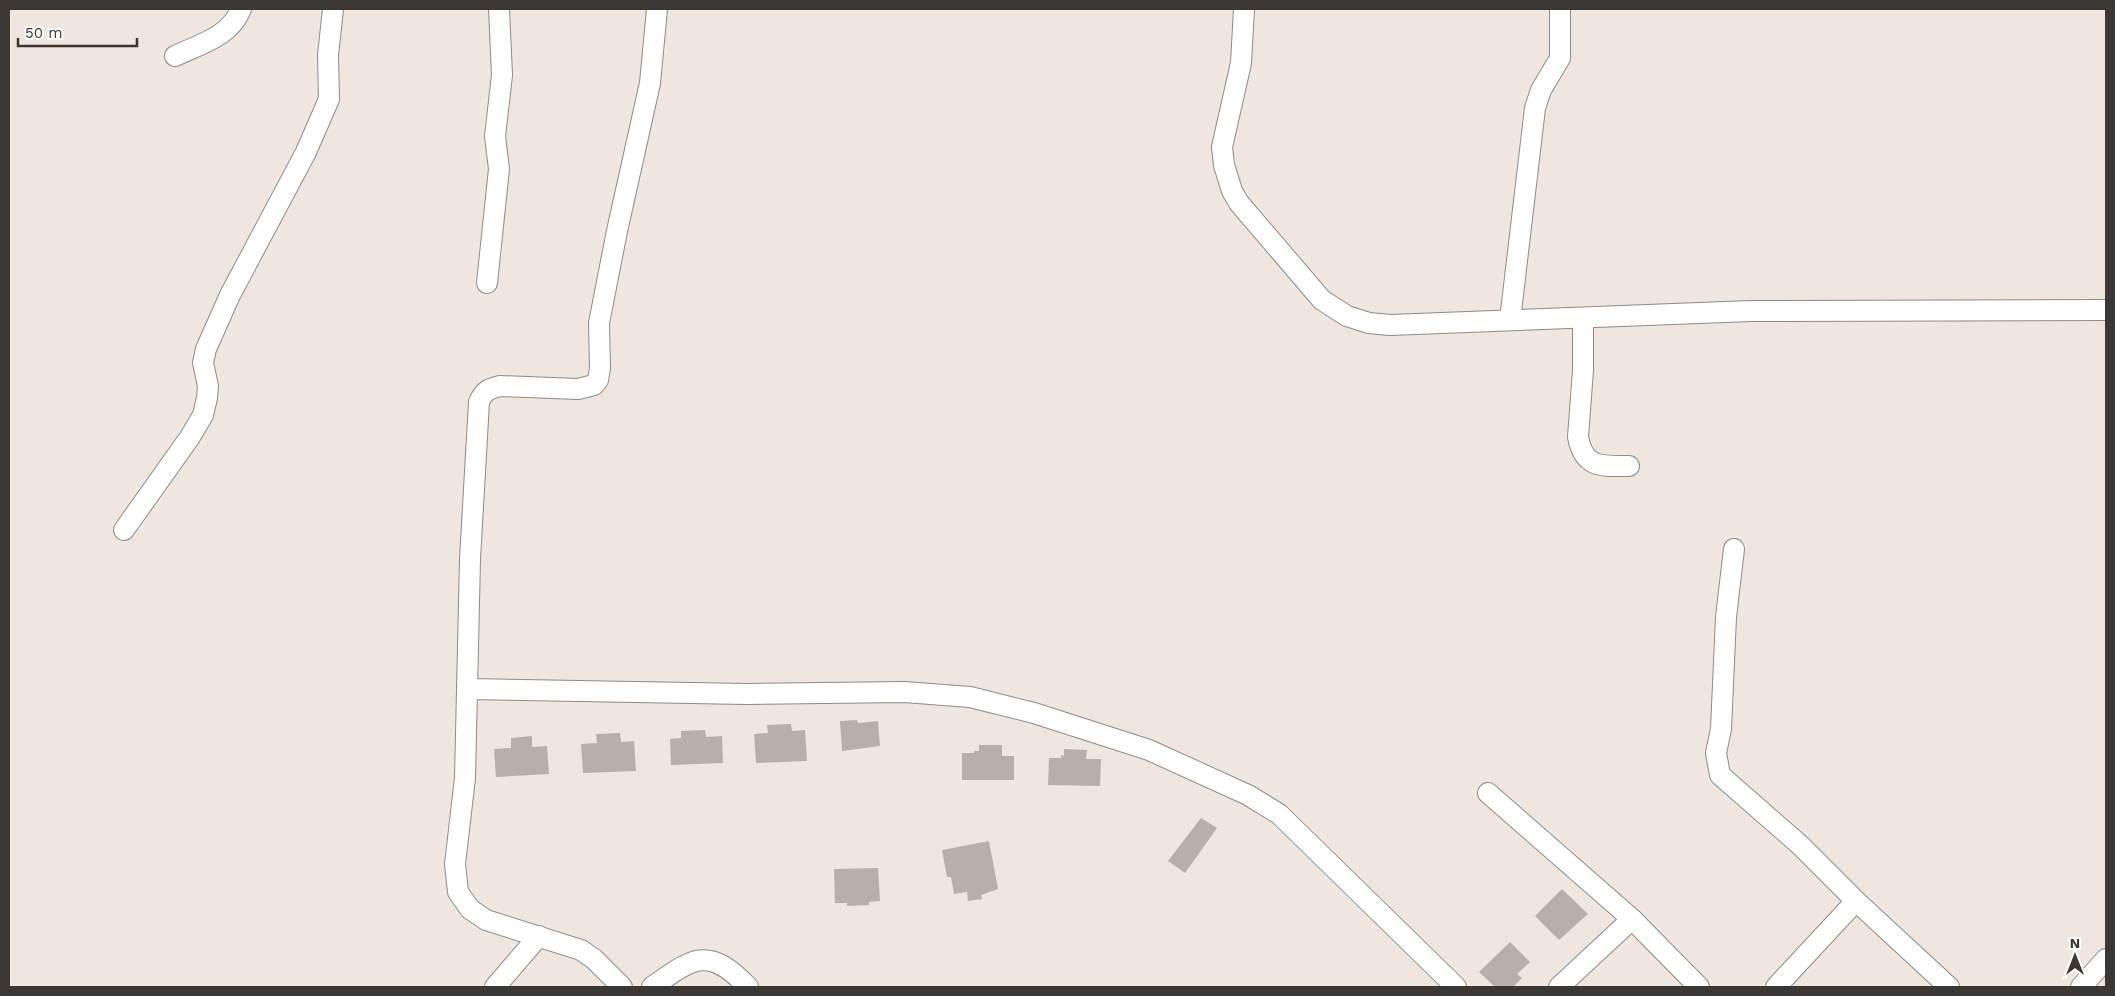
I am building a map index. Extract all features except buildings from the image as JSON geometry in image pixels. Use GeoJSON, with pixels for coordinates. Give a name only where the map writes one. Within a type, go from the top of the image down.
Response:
{"type":"FeatureCollection","features":[{"type":"Feature","properties":{"kind":"street"},"geometry":{"type":"LineString","coordinates":[[175,56],[227,31],[241,9]]}},
{"type":"Feature","properties":{"kind":"street"},"geometry":{"type":"LineString","coordinates":[[124,530],[203,416],[208,386],[203,363],[206,349],[230,295],[306,152],[329,99],[328,55],[333,9]]}},
{"type":"Feature","properties":{"kind":"street"},"geometry":{"type":"LineString","coordinates":[[487,283],[499,169],[495,136],[502,75],[499,9]]}},
{"type":"Feature","properties":{"kind":"street"},"geometry":{"type":"LineString","coordinates":[[620,987],[594,959],[581,950],[486,920],[470,909],[458,892],[455,864],[465,778],[472,530],[479,402],[483,393],[489,388],[500,386],[578,389],[594,385],[598,380],[600,368],[599,323],[619,221],[650,82],[657,9]]}},
{"type":"Feature","properties":{"kind":"street"},"geometry":{"type":"LineString","coordinates":[[1244,9],[1241,63],[1222,147],[1224,165],[1239,203],[1322,300],[1347,316],[1369,323],[1390,325],[1751,311],[2106,310]]}},
{"type":"Feature","properties":{"kind":"street"},"geometry":{"type":"LineString","coordinates":[[1510,320],[1535,108],[1541,90],[1560,58],[1560,9]]}},
{"type":"Feature","properties":{"kind":"street"},"geometry":{"type":"LineString","coordinates":[[1583,319],[1583,370],[1579,446],[1582,454],[1597,464],[1629,466]]}},
{"type":"Feature","properties":{"kind":"street"},"geometry":{"type":"LineString","coordinates":[[1734,549],[1726,617],[1721,729],[1716,753],[1717,768],[1724,779],[1800,845],[1856,901],[1949,987]]}},
{"type":"Feature","properties":{"kind":"street"},"geometry":{"type":"LineString","coordinates":[[467,689],[737,694],[904,692],[970,697],[1034,713],[1149,750],[1248,795],[1278,814],[1456,987]]}},
{"type":"Feature","properties":{"kind":"street"},"geometry":{"type":"LineString","coordinates":[[1488,793],[1632,919],[1699,987]]}},
{"type":"Feature","properties":{"kind":"street"},"geometry":{"type":"LineString","coordinates":[[1776,987],[1856,901]]}},
{"type":"Feature","properties":{"kind":"street"},"geometry":{"type":"LineString","coordinates":[[1559,987],[1632,919]]}},
{"type":"Feature","properties":{"kind":"street"},"geometry":{"type":"LineString","coordinates":[[495,987],[539,936]]}},
{"type":"Feature","properties":{"kind":"street"},"geometry":{"type":"LineString","coordinates":[[2081,987],[2106,959]]}},
{"type":"Feature","properties":{"kind":"street"},"geometry":{"type":"LineString","coordinates":[[652,987],[686,963],[697,960],[707,960],[730,970],[748,987]]}}]}
